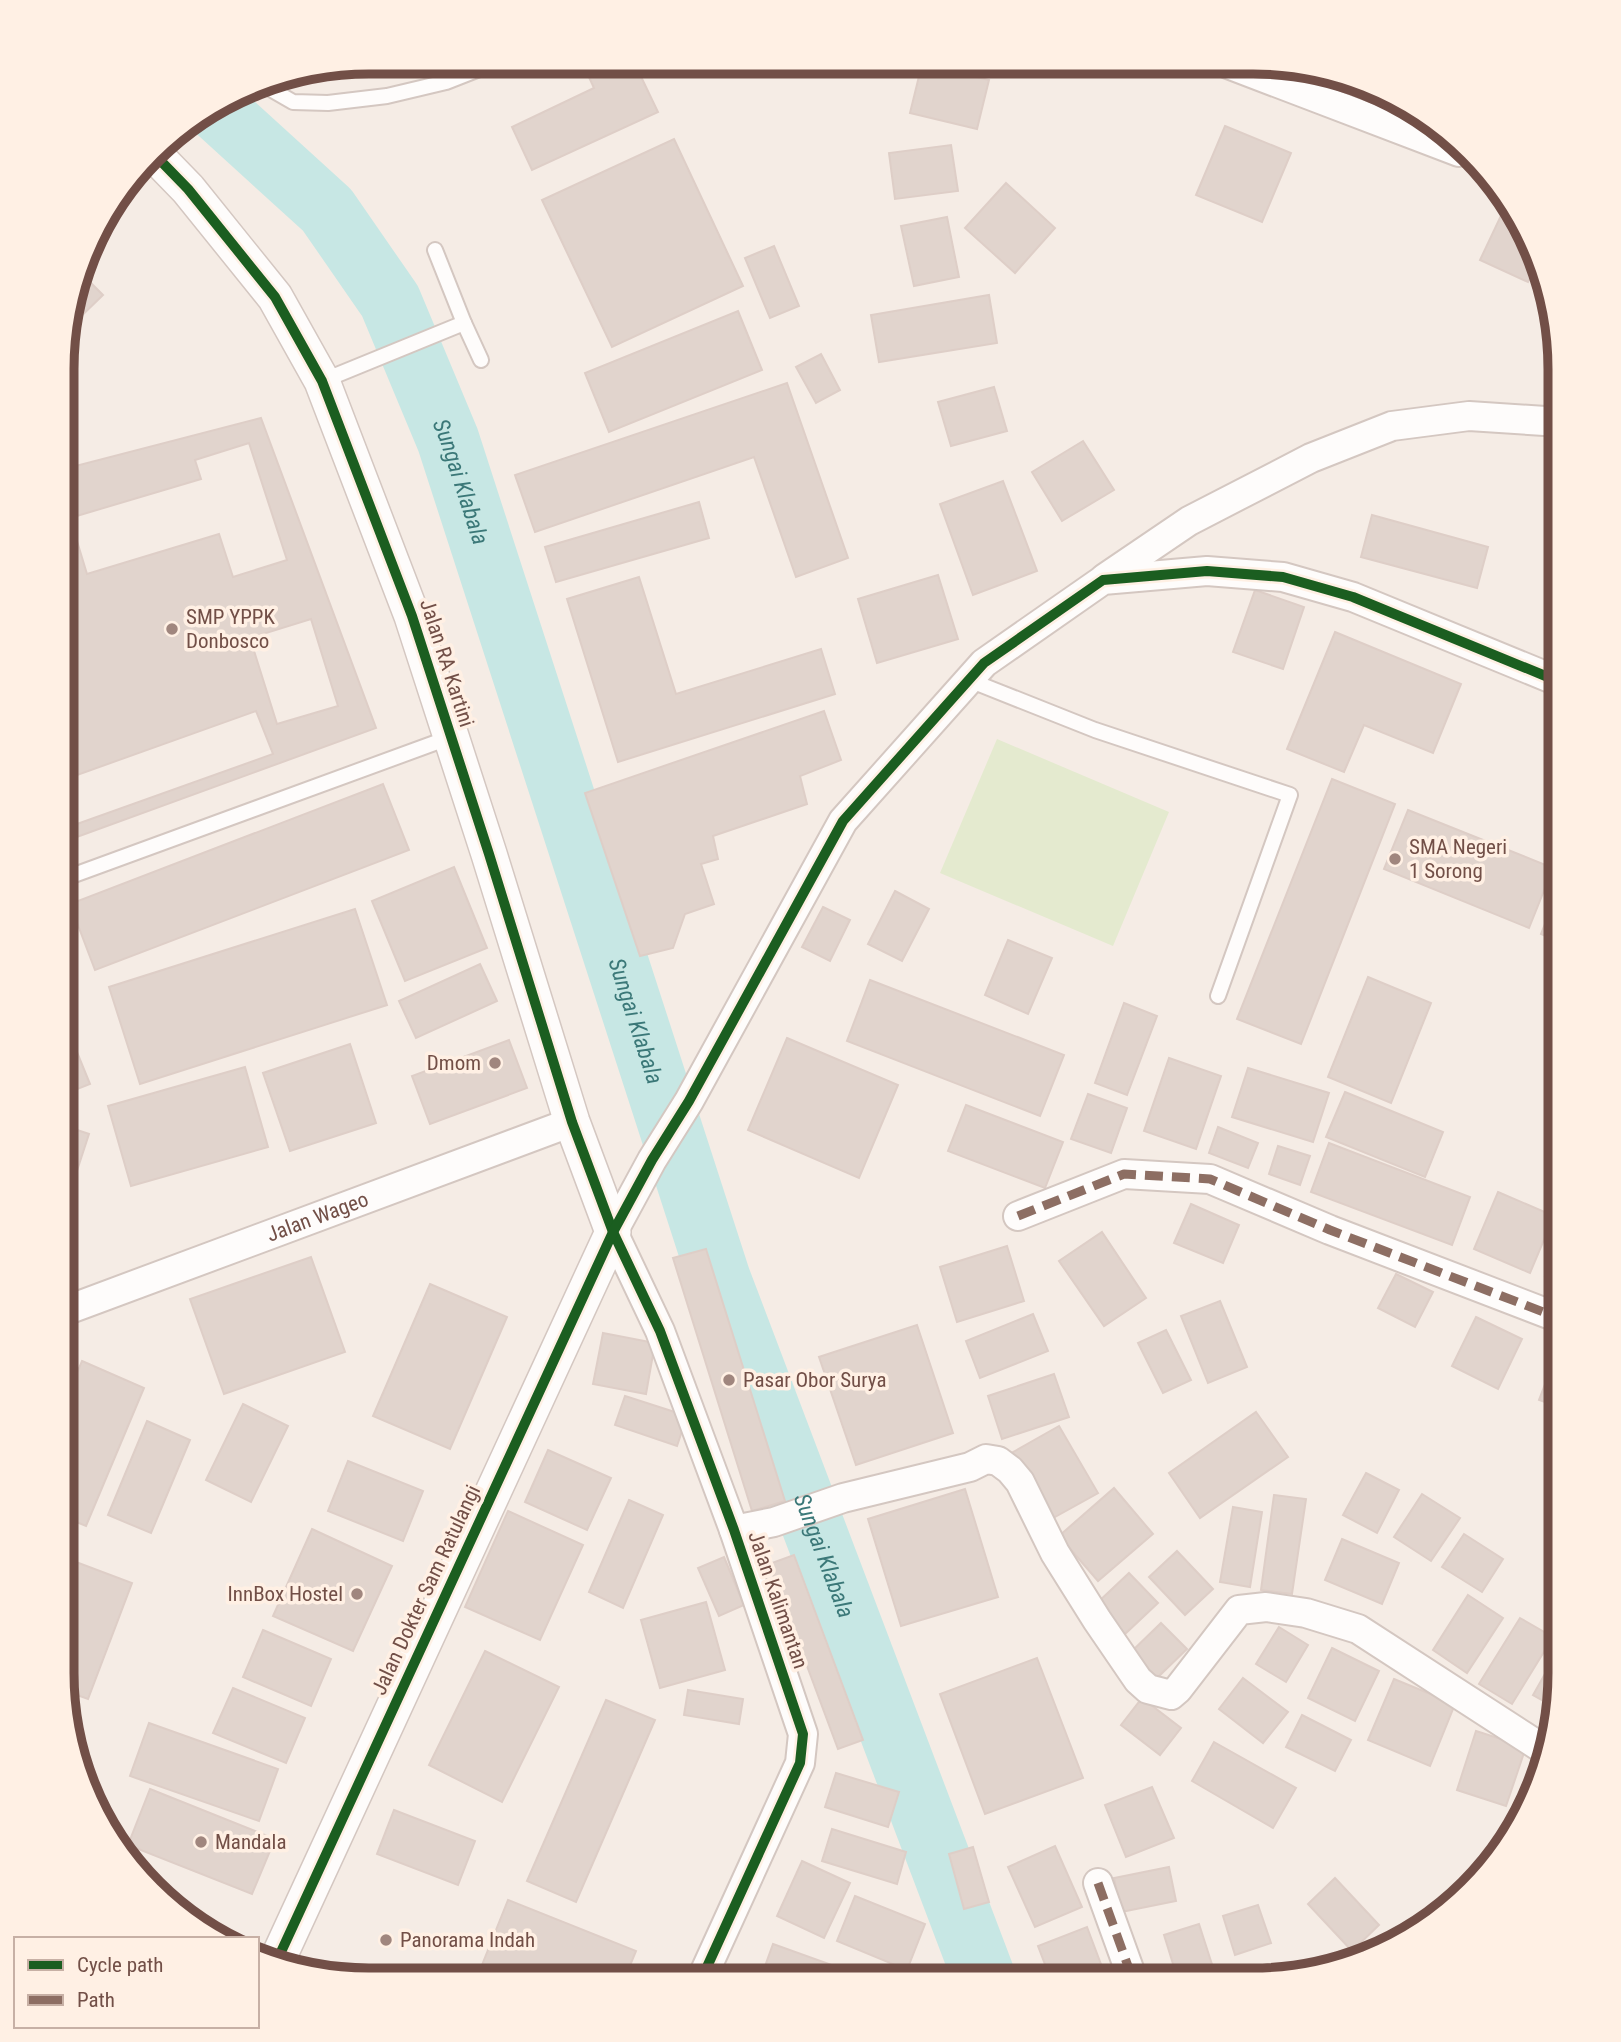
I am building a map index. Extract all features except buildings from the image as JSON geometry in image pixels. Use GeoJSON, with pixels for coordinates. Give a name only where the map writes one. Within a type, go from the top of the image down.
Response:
{"type":"FeatureCollection","features":[{"type":"Feature","properties":{"kind":"street"},"geometry":{"type":"LineString","coordinates":[[1264,74],[1356,100],[1443,143]]}},
{"type":"Feature","properties":{"kind":"street","name":"Jalan RA Kartini"},"geometry":{"type":"LineString","coordinates":[[160,160],[188,189],[275,297],[322,381],[412,615],[572,1122],[613,1232]]}},
{"type":"Feature","properties":{"kind":"street"},"geometry":{"type":"LineString","coordinates":[[613,1232],[652,1160],[689,1101],[843,821],[984,663],[1189,522],[1311,458],[1392,426],[1469,416],[1548,421]]}},
{"type":"Feature","properties":{"kind":"street"},"geometry":{"type":"LineString","coordinates":[[1103,580],[1207,571],[1283,577],[1353,597],[1548,677]]}},
{"type":"Feature","properties":{"kind":"street","name":"Jalan Wageo"},"geometry":{"type":"LineString","coordinates":[[74,1311],[572,1122]]}},
{"type":"Feature","properties":{"kind":"street"},"geometry":{"type":"LineString","coordinates":[[1018,1216],[1124,1174],[1210,1179],[1330,1230],[1548,1314]]}},
{"type":"Feature","properties":{"kind":"street","name":"Jalan Kalimantan"},"geometry":{"type":"LineString","coordinates":[[613,1232],[660,1331],[734,1530],[803,1734],[800,1763],[706,1968]]}},
{"type":"Feature","properties":{"kind":"street","name":"Jalan Dokter Sam Ratulangi"},"geometry":{"type":"LineString","coordinates":[[280,1955],[613,1232]]}},
{"type":"Feature","properties":{"kind":"street"},"geometry":{"type":"LineString","coordinates":[[734,1530],[774,1522],[843,1497],[970,1467],[986,1460],[998,1461],[1010,1469],[1020,1482],[1062,1564],[1124,1660],[1148,1689],[1171,1695],[1178,1689],[1240,1610],[1266,1607],[1306,1612],[1358,1629],[1538,1746]]}},
{"type":"Feature","properties":{"kind":"street"},"geometry":{"type":"LineString","coordinates":[[1098,1883],[1129,1968]]}},
{"type":"Feature","properties":{"kind":"lane"},"geometry":{"type":"LineString","coordinates":[[272,90],[293,102],[328,103],[387,96],[446,82],[466,74]]}},
{"type":"Feature","properties":{"kind":"lane"},"geometry":{"type":"LineString","coordinates":[[435,250],[481,360]]}},
{"type":"Feature","properties":{"kind":"lane"},"geometry":{"type":"LineString","coordinates":[[322,381],[464,323]]}},
{"type":"Feature","properties":{"kind":"lane"},"geometry":{"type":"LineString","coordinates":[[969,680],[1095,730],[1290,795],[1218,996]]}},
{"type":"Feature","properties":{"kind":"lane"},"geometry":{"type":"LineString","coordinates":[[74,875],[451,737]]}},
{"type":"Feature","properties":{"kind":"green space"},"geometry":{"type":"Polygon","coordinates":[[[997,739],[1169,812],[1113,946],[940,873],[997,739]]]}},
{"type":"Feature","properties":{"kind":"waterway","name":"Sungai Klabala"},"geometry":{"type":"LineString","coordinates":[[221,113],[327,210],[390,301],[448,440],[719,1278],[980,1968]]}},
{"type":"Feature","properties":{"kind":"marked path"},"geometry":{"type":"LineString","coordinates":[[1018,1216],[1124,1174],[1210,1179],[1330,1230],[1548,1314]]}},
{"type":"Feature","properties":{"kind":"marked path"},"geometry":{"type":"LineString","coordinates":[[1098,1883],[1129,1968]]}},
{"type":"Feature","properties":{"kind":"cycle path"},"geometry":{"type":"LineString","coordinates":[[160,160],[188,189],[275,297],[322,381],[412,616],[572,1122],[613,1232],[660,1331],[734,1530],[803,1734],[800,1763],[706,1968]]}},
{"type":"Feature","properties":{"kind":"cycle path"},"geometry":{"type":"LineString","coordinates":[[280,1955],[613,1232],[652,1160],[689,1101],[843,821],[984,663],[1103,580],[1207,571],[1283,577],[1353,597],[1548,677]]}},
{"type":"Feature","properties":{"kind":"place","name":"SMP YPPK Donbosco"},"geometry":{"type":"Point","coordinates":[172,629]}},
{"type":"Feature","properties":{"kind":"place","name":"SMA Negeri 1 Sorong"},"geometry":{"type":"Point","coordinates":[1395,859]}},
{"type":"Feature","properties":{"kind":"place","name":"Dmom"},"geometry":{"type":"Point","coordinates":[495,1063]}},
{"type":"Feature","properties":{"kind":"place","name":"Pasar Obor Surya"},"geometry":{"type":"Point","coordinates":[729,1380]}},
{"type":"Feature","properties":{"kind":"place","name":"InnBox Hostel"},"geometry":{"type":"Point","coordinates":[357,1594]}},
{"type":"Feature","properties":{"kind":"place","name":"Mandala"},"geometry":{"type":"Point","coordinates":[201,1842]}},
{"type":"Feature","properties":{"kind":"place","name":"Panorama Indah"},"geometry":{"type":"Point","coordinates":[386,1940]}}]}
